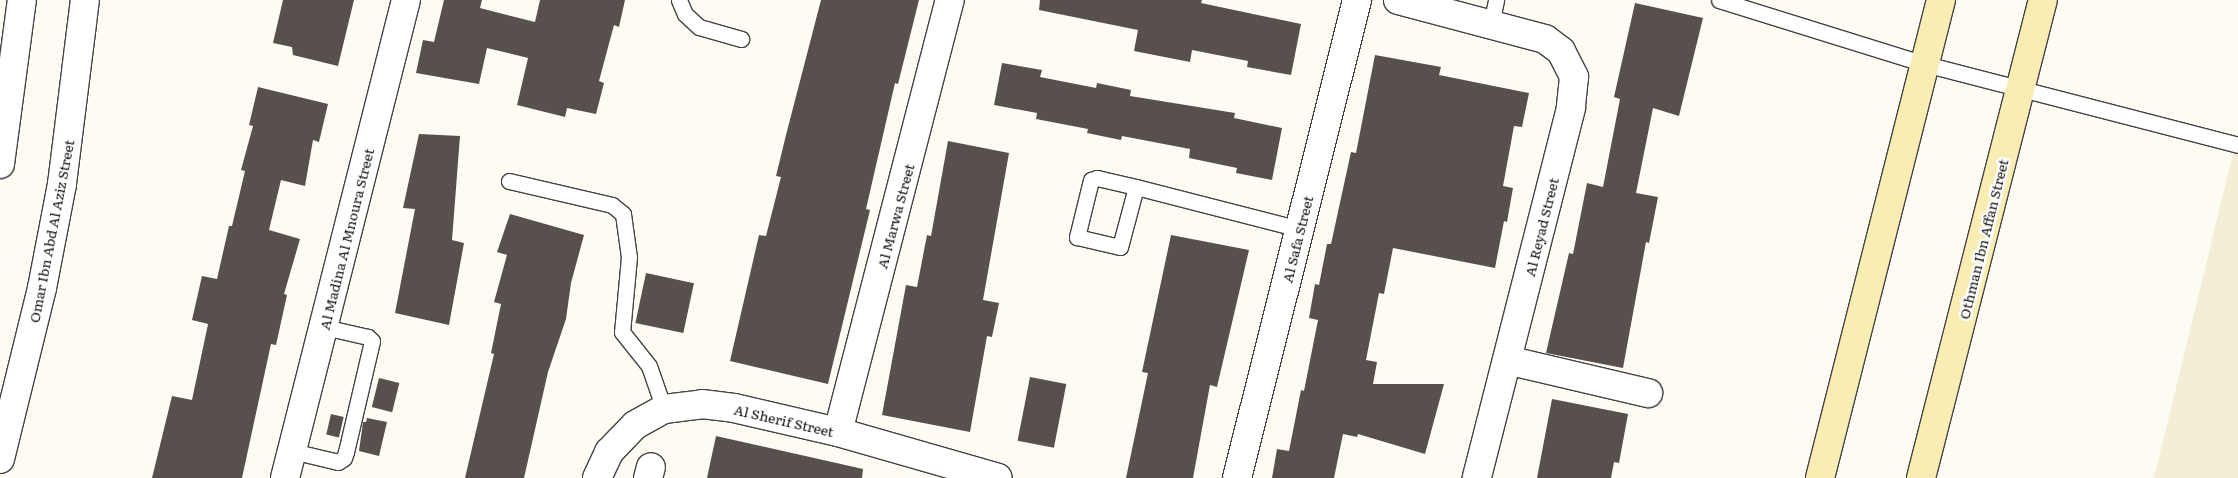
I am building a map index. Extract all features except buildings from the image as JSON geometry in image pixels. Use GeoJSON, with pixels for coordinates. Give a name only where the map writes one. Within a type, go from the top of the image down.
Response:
{"type":"FeatureCollection","features":[{"type":"Feature","properties":{"kind":"main road"},"geometry":{"type":"LineString","coordinates":[[1820,478],[1941,0]]}},
{"type":"Feature","properties":{"kind":"main road","name":"Othman Ibn Affan Street"},"geometry":{"type":"LineString","coordinates":[[1921,478],[2022,89],[2043,0]]}},
{"type":"Feature","properties":{"kind":"street"},"geometry":{"type":"LineString","coordinates":[[0,164],[22,0]]}},
{"type":"Feature","properties":{"kind":"street","name":"Omar Ibn Abd Al Aziz Street"},"geometry":{"type":"LineString","coordinates":[[0,459],[42,288],[62,184],[85,0]]}},
{"type":"Feature","properties":{"kind":"street","name":"Al Madina Al Mnoura Street"},"geometry":{"type":"LineString","coordinates":[[285,478],[406,0]]}},
{"type":"Feature","properties":{"kind":"street","name":"Al Marwa Street"},"geometry":{"type":"LineString","coordinates":[[838,432],[950,0]]}},
{"type":"Feature","properties":{"kind":"street","name":"Al Safa Street"},"geometry":{"type":"LineString","coordinates":[[1237,478],[1357,0]]}},
{"type":"Feature","properties":{"kind":"street","name":"Al Reyad Street"},"geometry":{"type":"LineString","coordinates":[[1398,0],[1493,12],[1546,40],[1561,51],[1574,77],[1572,108],[1477,478]]}},
{"type":"Feature","properties":{"kind":"street"},"geometry":{"type":"LineString","coordinates":[[1507,360],[1648,393]]}},
{"type":"Feature","properties":{"kind":"street","name":"Al Sherif Street"},"geometry":{"type":"LineString","coordinates":[[596,478],[609,452],[634,425],[664,409],[687,404],[718,404],[838,432],[998,478]]}},
{"type":"Feature","properties":{"kind":"lane"},"geometry":{"type":"LineString","coordinates":[[678,0],[685,14],[700,27],[741,39]]}},
{"type":"Feature","properties":{"kind":"lane"},"geometry":{"type":"LineString","coordinates":[[1720,0],[1925,64],[2238,146]]}},
{"type":"Feature","properties":{"kind":"lane"},"geometry":{"type":"LineString","coordinates":[[1136,187],[1120,247],[1077,237],[1091,180],[1097,178],[1136,187],[1300,229]]}},
{"type":"Feature","properties":{"kind":"lane"},"geometry":{"type":"LineString","coordinates":[[509,181],[612,205],[622,214],[629,257],[622,332],[649,366],[664,409]]}},
{"type":"Feature","properties":{"kind":"lane"},"geometry":{"type":"LineString","coordinates":[[292,451],[338,462],[344,458],[346,452],[372,341],[368,337],[324,327]]}},
{"type":"Feature","properties":{"kind":"shaded area"},"geometry":{"type":"Polygon","coordinates":[[[2238,133],[2238,478],[2154,478],[2238,133]]]}}]}
